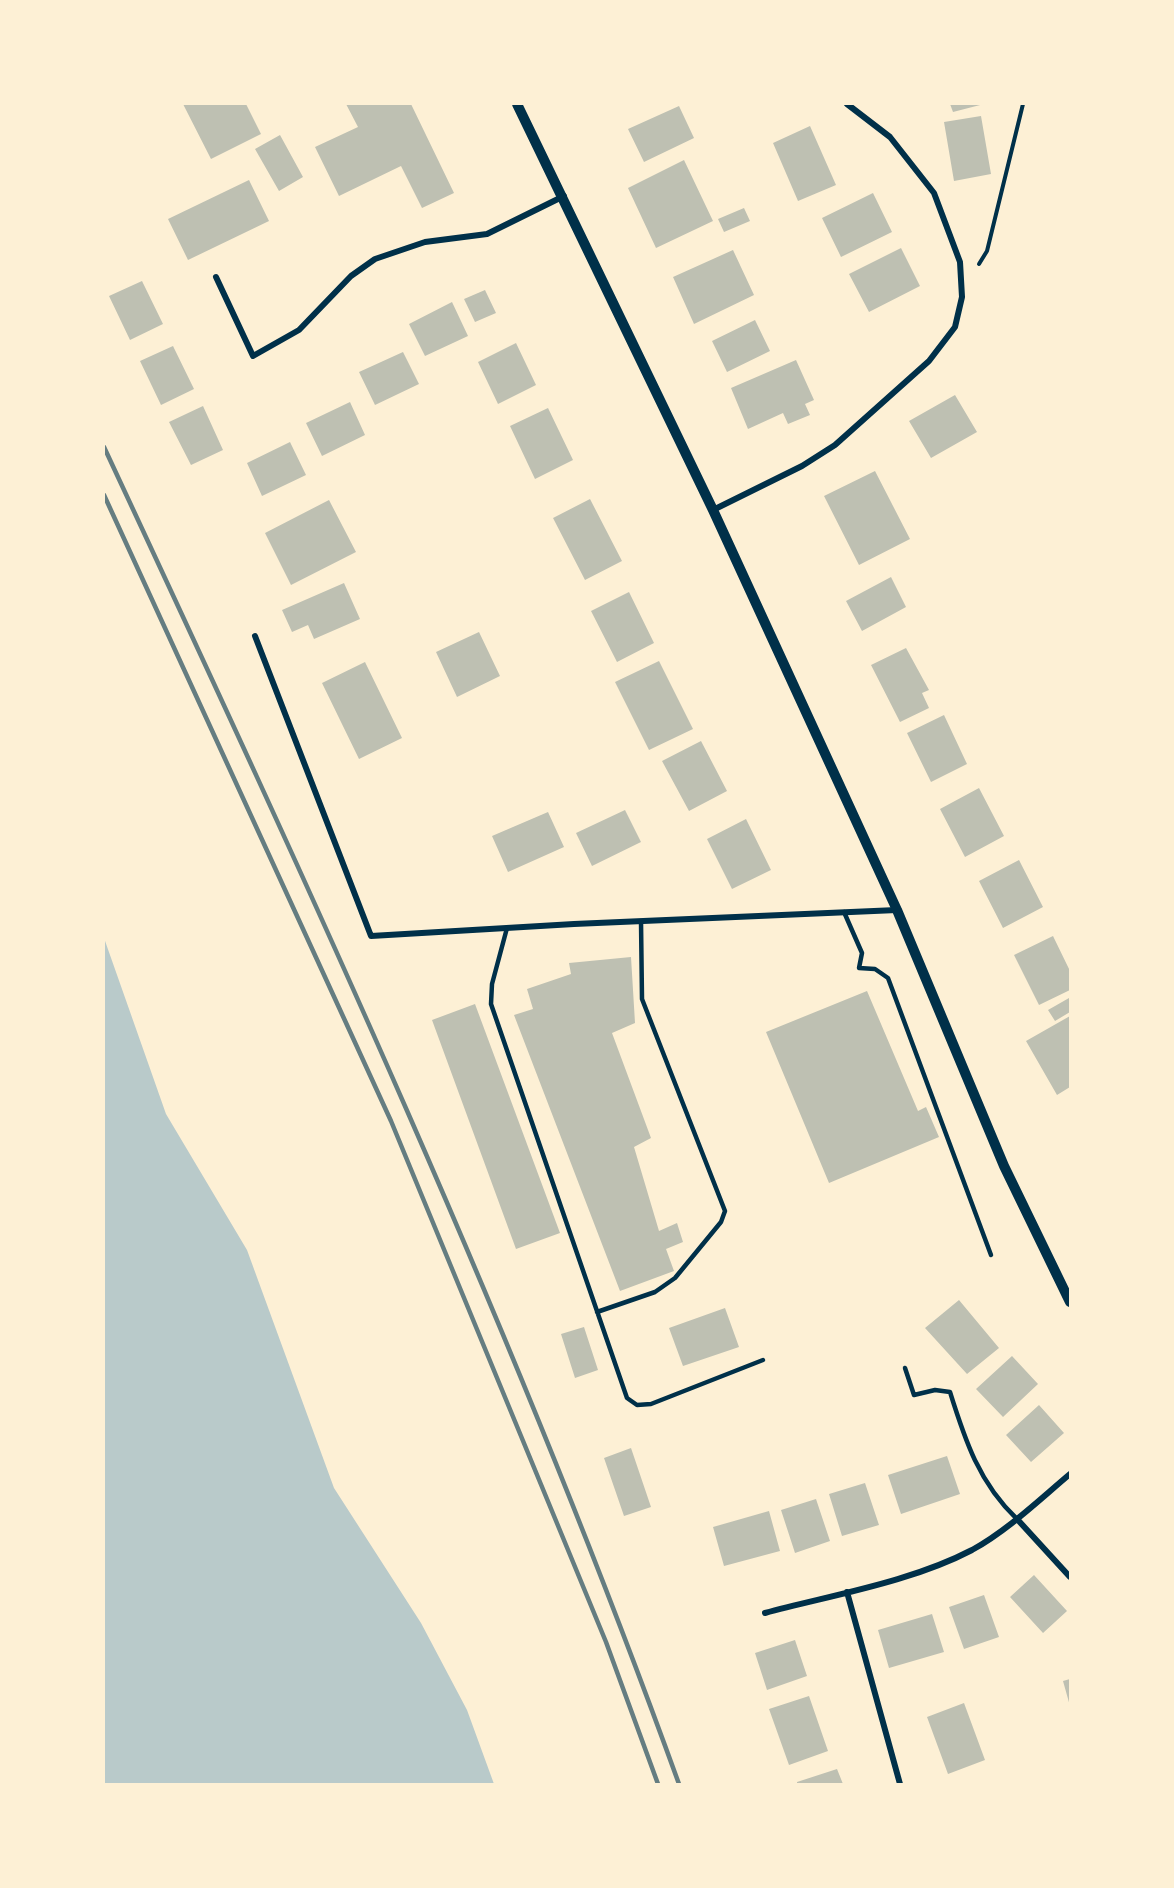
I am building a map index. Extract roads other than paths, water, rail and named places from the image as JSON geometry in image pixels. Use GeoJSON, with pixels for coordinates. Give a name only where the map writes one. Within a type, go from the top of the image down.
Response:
{"type":"FeatureCollection","features":[{"type":"Feature","properties":{"kind":"street"},"geometry":{"type":"LineString","coordinates":[[517,104],[564,196],[713,510],[897,910],[1004,1166],[1071,1302]]}},
{"type":"Feature","properties":{"kind":"street"},"geometry":{"type":"LineString","coordinates":[[713,510],[802,466],[836,445],[929,362],[955,327],[962,297],[960,262],[934,193],[890,137],[846,104]]}},
{"type":"Feature","properties":{"kind":"street"},"geometry":{"type":"LineString","coordinates":[[216,277],[253,356],[300,330],[351,276],[375,259],[425,242],[487,234],[564,196]]}},
{"type":"Feature","properties":{"kind":"street"},"geometry":{"type":"LineString","coordinates":[[255,636],[371,936],[897,910]]}},
{"type":"Feature","properties":{"kind":"street"},"geometry":{"type":"LineString","coordinates":[[765,1613],[916,1572],[972,1550],[1017,1519],[1071,1474]]}},
{"type":"Feature","properties":{"kind":"street"},"geometry":{"type":"LineString","coordinates":[[1017,1519],[1071,1577]]}},
{"type":"Feature","properties":{"kind":"street"},"geometry":{"type":"LineString","coordinates":[[847,1592],[900,1785]]}},
{"type":"Feature","properties":{"kind":"lane"},"geometry":{"type":"LineString","coordinates":[[844,912],[862,953],[859,968],[875,969],[888,978],[991,1254]]}},
{"type":"Feature","properties":{"kind":"lane"},"geometry":{"type":"LineString","coordinates":[[597,1312],[655,1292],[675,1278],[721,1222],[725,1211],[642,999],[641,921]]}},
{"type":"Feature","properties":{"kind":"lane"},"geometry":{"type":"LineString","coordinates":[[507,928],[492,984],[491,1005],[627,1398],[637,1405],[651,1404],[763,1360]]}},
{"type":"Feature","properties":{"kind":"lane"},"geometry":{"type":"LineString","coordinates":[[905,1368],[915,1395],[935,1390],[950,1392],[969,1452],[1001,1504],[1017,1519]]}},
{"type":"Feature","properties":{"kind":"railway"},"geometry":{"type":"LineString","coordinates":[[104,447],[333,943],[479,1277],[615,1614],[679,1784]]}},
{"type":"Feature","properties":{"kind":"railway"},"geometry":{"type":"LineString","coordinates":[[104,495],[391,1121],[606,1642],[658,1784]]}}]}
